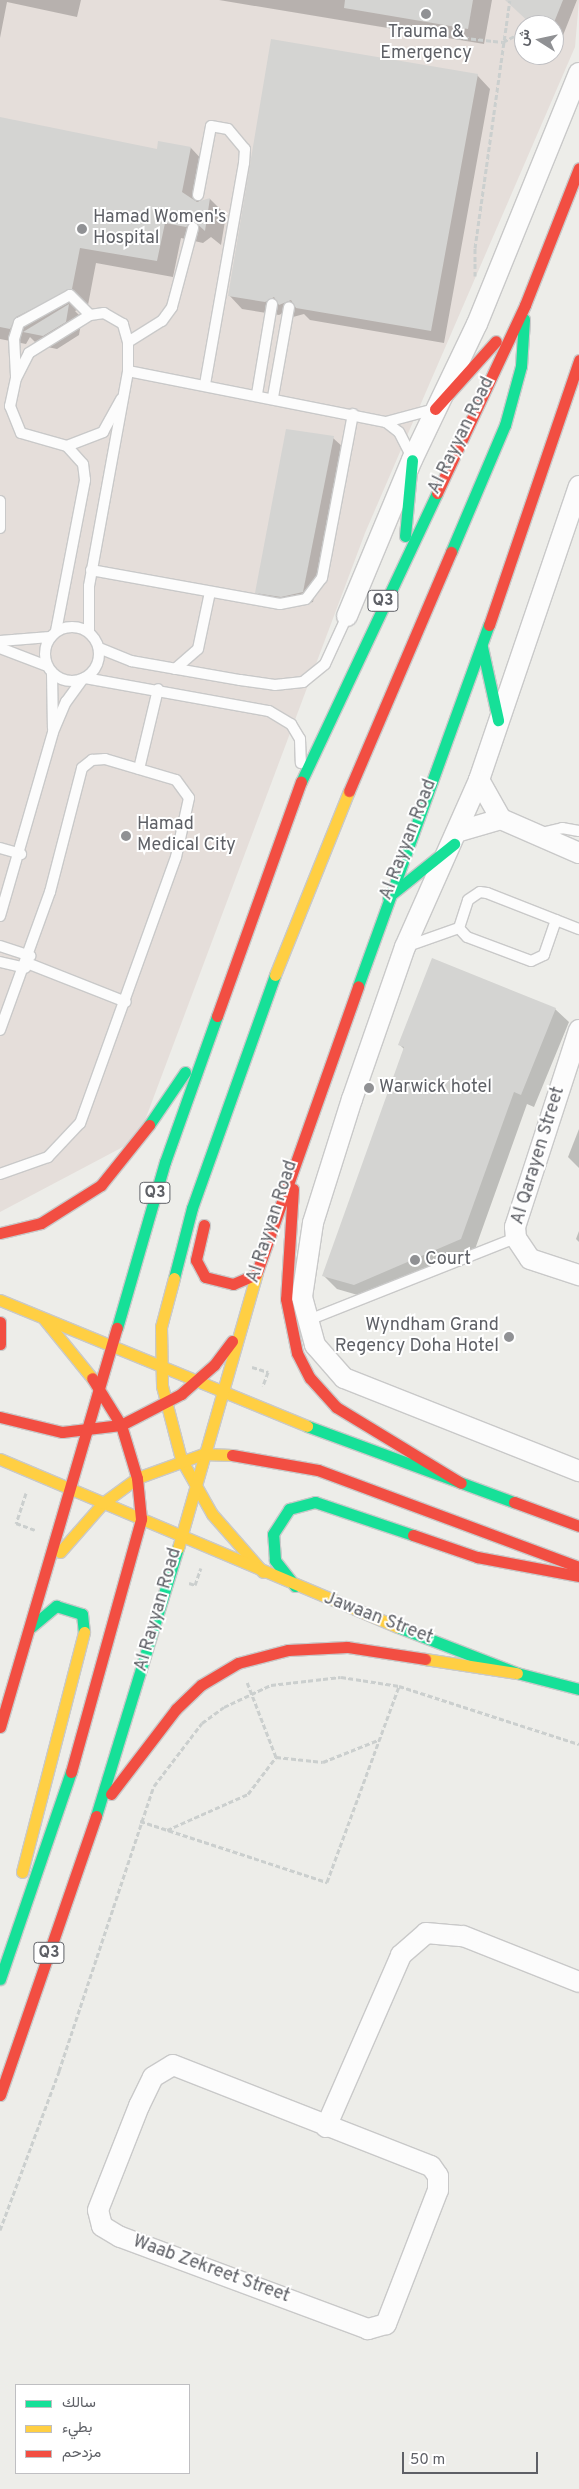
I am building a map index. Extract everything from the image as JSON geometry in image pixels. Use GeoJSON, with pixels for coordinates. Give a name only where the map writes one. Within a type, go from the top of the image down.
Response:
{"type":"FeatureCollection","features":[{"type":"Feature","properties":{"kind":"main road","name":"Al Rayyan Road"},"geometry":{"type":"LineString","coordinates":[[0,1727],[72,1490],[156,1190],[206,1041],[301,781],[394,578],[525,305],[579,168]]}},
{"type":"Feature","properties":{"kind":"main road"},"geometry":{"type":"LineString","coordinates":[[435,409],[525,305]]}},
{"type":"Feature","properties":{"kind":"main road"},"geometry":{"type":"LineString","coordinates":[[263,1572],[195,1487],[181,1459],[165,1406],[160,1366],[161,1327],[192,1208],[295,919],[505,425],[521,366],[525,305]]}},
{"type":"Feature","properties":{"kind":"main road","name":"Al Rayyan Road"},"geometry":{"type":"LineString","coordinates":[[0,2095],[98,1811],[181,1535],[238,1333],[295,1152],[388,896],[482,647],[579,360]]}},
{"type":"Feature","properties":{"kind":"main road"},"geometry":{"type":"LineString","coordinates":[[394,578],[404,539],[412,460]]}},
{"type":"Feature","properties":{"kind":"main road"},"geometry":{"type":"LineString","coordinates":[[482,647],[498,720]]}},
{"type":"Feature","properties":{"kind":"main road"},"geometry":{"type":"LineString","coordinates":[[388,896],[457,837]]}},
{"type":"Feature","properties":{"kind":"main road"},"geometry":{"type":"LineString","coordinates":[[258,1063],[295,919]]}},
{"type":"Feature","properties":{"kind":"main road"},"geometry":{"type":"LineString","coordinates":[[0,1233],[41,1223],[101,1186],[127,1158],[206,1041]]}},
{"type":"Feature","properties":{"kind":"main road"},"geometry":{"type":"LineString","coordinates":[[295,1152],[286,1299],[297,1353],[336,1407],[461,1483]]}},
{"type":"Feature","properties":{"kind":"main road"},"geometry":{"type":"LineString","coordinates":[[208,1213],[196,1251],[205,1277],[233,1284],[256,1274]]}},
{"type":"Feature","properties":{"kind":"main road"},"geometry":{"type":"LineString","coordinates":[[0,1300],[222,1392],[579,1526]]}},
{"type":"Feature","properties":{"kind":"main road"},"geometry":{"type":"LineString","coordinates":[[0,1978],[69,1779],[141,1519],[137,1478],[121,1425],[100,1387],[44,1319]]}},
{"type":"Feature","properties":{"kind":"main road"},"geometry":{"type":"LineString","coordinates":[[0,1322],[0,1344]]}},
{"type":"Feature","properties":{"kind":"main road"},"geometry":{"type":"LineString","coordinates":[[0,1417],[40,1430],[88,1431],[121,1425],[165,1406],[196,1381],[238,1333]]}},
{"type":"Feature","properties":{"kind":"main road"},"geometry":{"type":"LineString","coordinates":[[51,1562],[103,1503],[137,1478],[181,1459],[204,1454],[248,1455],[318,1470],[579,1568]]}},
{"type":"Feature","properties":{"kind":"main road","name":"Jawaan Street"},"geometry":{"type":"LineString","coordinates":[[0,1459],[181,1535],[296,1587],[517,1673],[579,1689]]}},
{"type":"Feature","properties":{"kind":"main road"},"geometry":{"type":"LineString","coordinates":[[296,1587],[275,1560],[273,1534],[289,1509],[314,1502],[477,1557],[579,1576]]}},
{"type":"Feature","properties":{"kind":"main road"},"geometry":{"type":"LineString","coordinates":[[0,1978],[32,1824],[84,1644],[82,1614],[70,1607],[56,1606],[31,1628]]}},
{"type":"Feature","properties":{"kind":"main road"},"geometry":{"type":"LineString","coordinates":[[98,1811],[176,1709],[201,1685],[238,1663],[288,1650],[347,1646],[517,1673]]}},
{"type":"Feature","properties":{"kind":"street","name":"Al Rayyan Road"},"geometry":{"type":"LineString","coordinates":[[347,616],[412,460],[477,324],[579,73]]}},
{"type":"Feature","properties":{"kind":"street"},"geometry":{"type":"LineString","coordinates":[[579,486],[479,780],[457,837],[405,948],[313,1223],[303,1268],[306,1321],[315,1344],[344,1378],[579,1471]]}},
{"type":"Feature","properties":{"kind":"street"},"geometry":{"type":"LineString","coordinates":[[479,780],[501,819],[579,853]]}},
{"type":"Feature","properties":{"kind":"street"},"geometry":{"type":"LineString","coordinates":[[457,837],[501,819]]}},
{"type":"Feature","properties":{"kind":"street","name":"Al Qarayen Street"},"geometry":{"type":"LineString","coordinates":[[579,1030],[515,1227],[516,1238],[530,1259],[579,1275]]}},
{"type":"Feature","properties":{"kind":"street"},"geometry":{"type":"LineString","coordinates":[[326,2127],[401,1955],[426,1933],[463,1936],[579,1982]]}},
{"type":"Feature","properties":{"kind":"street","name":"Waab Zekreet Street"},"geometry":{"type":"LineString","coordinates":[[173,2065],[326,2127],[431,2166],[438,2176],[438,2190],[386,2324],[368,2329],[120,2236],[102,2226],[98,2210],[139,2106],[153,2077],[173,2065]]}},
{"type":"Feature","properties":{"kind":"lane"},"geometry":{"type":"LineString","coordinates":[[198,196],[211,126],[228,129],[242,143],[244,163],[205,385]]}},
{"type":"Feature","properties":{"kind":"lane"},"geometry":{"type":"LineString","coordinates":[[128,342],[162,322],[172,307],[192,228]]}},
{"type":"Feature","properties":{"kind":"lane"},"geometry":{"type":"LineString","coordinates":[[90,315],[70,295],[19,323],[14,339],[16,378],[10,406],[18,429],[42,442],[67,446],[103,432],[121,399]]}},
{"type":"Feature","properties":{"kind":"lane"},"geometry":{"type":"LineString","coordinates":[[257,394],[272,304]]}},
{"type":"Feature","properties":{"kind":"lane"},"geometry":{"type":"LineString","coordinates":[[273,397],[289,307]]}},
{"type":"Feature","properties":{"kind":"lane"},"geometry":{"type":"LineString","coordinates":[[16,378],[29,353],[90,315],[114,317],[123,324],[128,342],[128,371],[121,399],[91,570],[89,632],[99,648],[131,661],[175,669],[275,685],[302,682],[325,664],[347,616]]}},
{"type":"Feature","properties":{"kind":"lane"},"geometry":{"type":"LineString","coordinates":[[128,371],[273,397],[386,422],[399,432],[412,460]]}},
{"type":"Feature","properties":{"kind":"lane"},"geometry":{"type":"LineString","coordinates":[[386,422],[435,409]]}},
{"type":"Feature","properties":{"kind":"lane"},"geometry":{"type":"LineString","coordinates":[[91,570],[210,592],[294,604],[316,590],[353,414]]}},
{"type":"Feature","properties":{"kind":"lane"},"geometry":{"type":"LineString","coordinates":[[53,732],[49,669],[44,656],[53,634],[85,480],[83,464],[67,446]]}},
{"type":"Feature","properties":{"kind":"lane"},"geometry":{"type":"LineString","coordinates":[[0,501],[0,528]]}},
{"type":"Feature","properties":{"kind":"lane"},"geometry":{"type":"LineString","coordinates":[[175,669],[198,649],[210,592]]}},
{"type":"Feature","properties":{"kind":"lane"},"geometry":{"type":"LineString","coordinates":[[0,641],[53,634],[73,626],[89,632]]}},
{"type":"Feature","properties":{"kind":"lane"},"geometry":{"type":"LineString","coordinates":[[0,648],[49,669],[67,681],[84,678],[158,689],[269,711],[291,724],[300,740],[301,781]]}},
{"type":"Feature","properties":{"kind":"lane"},"geometry":{"type":"LineString","coordinates":[[0,916],[21,854],[53,732],[66,702],[84,678],[97,665],[99,648]]}},
{"type":"Feature","properties":{"kind":"lane"},"geometry":{"type":"LineString","coordinates":[[139,769],[158,689]]}},
{"type":"Feature","properties":{"kind":"lane"},"geometry":{"type":"LineString","coordinates":[[0,1030],[27,962],[82,768],[92,760],[105,759],[176,780],[189,798],[176,857],[126,1002],[71,1137],[48,1157],[0,1174]]}},
{"type":"Feature","properties":{"kind":"lane"},"geometry":{"type":"LineString","coordinates":[[535,834],[562,828],[579,832]]}},
{"type":"Feature","properties":{"kind":"lane"},"geometry":{"type":"LineString","coordinates":[[0,848],[21,854]]}},
{"type":"Feature","properties":{"kind":"lane"},"geometry":{"type":"LineString","coordinates":[[459,928],[468,900],[480,892],[579,930]]}},
{"type":"Feature","properties":{"kind":"lane"},"geometry":{"type":"LineString","coordinates":[[459,928],[467,937],[531,961],[544,955],[556,920]]}},
{"type":"Feature","properties":{"kind":"lane"},"geometry":{"type":"LineString","coordinates":[[405,948],[459,928]]}},
{"type":"Feature","properties":{"kind":"lane"},"geometry":{"type":"LineString","coordinates":[[0,946],[27,962],[126,1002]]}},
{"type":"Feature","properties":{"kind":"lane"},"geometry":{"type":"LineString","coordinates":[[0,962],[27,962]]}},
{"type":"Feature","properties":{"kind":"lane"},"geometry":{"type":"LineString","coordinates":[[306,1321],[516,1238]]}},
{"type":"Feature","properties":{"kind":"path"},"geometry":{"type":"LineString","coordinates":[[476,286],[474,248],[499,96],[503,42],[510,0]]}},
{"type":"Feature","properties":{"kind":"path"},"geometry":{"type":"LineString","coordinates":[[456,37],[503,42],[514,36]]}},
{"type":"Feature","properties":{"kind":"path"},"geometry":{"type":"LineString","coordinates":[[231,1359],[268,1372],[257,1405]]}},
{"type":"Feature","properties":{"kind":"path"},"geometry":{"type":"LineString","coordinates":[[33,1474],[16,1523],[58,1538]]}},
{"type":"Feature","properties":{"kind":"path"},"geometry":{"type":"LineString","coordinates":[[238,1663],[252,1693],[276,1757]]}},
{"type":"Feature","properties":{"kind":"path"},"geometry":{"type":"LineString","coordinates":[[0,2230],[59,2071],[140,1821],[154,1786],[172,1756],[202,1723],[252,1693],[305,1678],[340,1677],[399,1686],[579,1744]]}},
{"type":"Feature","properties":{"kind":"path"},"geometry":{"type":"LineString","coordinates":[[140,1821],[327,1882],[399,1686]]}},
{"type":"Feature","properties":{"kind":"path"},"geometry":{"type":"LineString","coordinates":[[276,1757],[323,1762],[379,1740]]}},
{"type":"Feature","properties":{"kind":"path"},"geometry":{"type":"LineString","coordinates":[[167,1830],[248,1794],[276,1757]]}},
{"type":"Feature","properties":{"kind":"shaded area","name":"Hamad Medical City"},"geometry":{"type":"Polygon","coordinates":[[[0,0],[579,0],[575,47],[365,533],[138,1139],[0,1212],[0,0]]]}},
{"type":"Feature","properties":{"kind":"building","name":"Trauma & Emergency"},"geometry":{"type":"Polygon","coordinates":[[[345,0],[473,0],[468,29],[344,8],[345,0]]]}},
{"type":"Feature","properties":{"kind":"building"},"geometry":{"type":"Polygon","coordinates":[[[505,0],[563,0],[557,15],[521,15],[505,0]]]}},
{"type":"Feature","properties":{"kind":"building"},"geometry":{"type":"Polygon","coordinates":[[[271,39],[478,74],[431,331],[296,308],[291,300],[279,305],[274,297],[265,302],[228,296],[271,39]]]}},
{"type":"Feature","properties":{"kind":"building","name":"Hamad Women's Hospital"},"geometry":{"type":"Polygon","coordinates":[[[0,117],[157,149],[158,141],[191,147],[182,192],[197,202],[210,198],[205,231],[194,221],[186,227],[165,223],[157,261],[80,248],[72,289],[16,317],[10,329],[0,327],[0,117]]]}},
{"type":"Feature","properties":{"kind":"building"},"geometry":{"type":"Polygon","coordinates":[[[69,304],[66,322],[43,336],[23,332],[69,304]]]}},
{"type":"Feature","properties":{"kind":"building"},"geometry":{"type":"Polygon","coordinates":[[[286,429],[334,436],[303,592],[281,597],[255,593],[286,429]]]}},
{"type":"Feature","properties":{"kind":"building"},"geometry":{"type":"Polygon","coordinates":[[[432,958],[556,1008],[521,1095],[514,1092],[461,1239],[354,1285],[322,1276],[404,1047],[398,1045],[432,958]]]}},
{"type":"Feature","properties":{"kind":"traffic: fast"},"geometry":{"type":"LineString","coordinates":[[451,552],[505,425],[521,366],[524,319]]}},
{"type":"Feature","properties":{"kind":"traffic: fast"},"geometry":{"type":"LineString","coordinates":[[405,536],[412,460]]}},
{"type":"Feature","properties":{"kind":"traffic: fast"},"geometry":{"type":"LineString","coordinates":[[301,782],[437,493]]}},
{"type":"Feature","properties":{"kind":"traffic: fast"},"geometry":{"type":"LineString","coordinates":[[358,986],[489,625]]}},
{"type":"Feature","properties":{"kind":"traffic: fast"},"geometry":{"type":"LineString","coordinates":[[482,647],[498,720]]}},
{"type":"Feature","properties":{"kind":"traffic: fast"},"geometry":{"type":"LineString","coordinates":[[388,897],[454,844]]}},
{"type":"Feature","properties":{"kind":"traffic: fast"},"geometry":{"type":"LineString","coordinates":[[174,1278],[192,1208],[275,975]]}},
{"type":"Feature","properties":{"kind":"traffic: fast"},"geometry":{"type":"LineString","coordinates":[[117,1328],[165,1162],[217,1016]]}},
{"type":"Feature","properties":{"kind":"traffic: fast"},"geometry":{"type":"LineString","coordinates":[[149,1125],[185,1072]]}},
{"type":"Feature","properties":{"kind":"traffic: fast"},"geometry":{"type":"LineString","coordinates":[[307,1426],[514,1502]]}},
{"type":"Feature","properties":{"kind":"traffic: fast"},"geometry":{"type":"LineString","coordinates":[[295,1586],[275,1560],[273,1534],[289,1509],[315,1502],[413,1535]]}},
{"type":"Feature","properties":{"kind":"traffic: fast"},"geometry":{"type":"LineString","coordinates":[[96,1816],[178,1548]]}},
{"type":"Feature","properties":{"kind":"traffic: fast"},"geometry":{"type":"LineString","coordinates":[[31,1627],[56,1606],[82,1614],[84,1632]]}},
{"type":"Feature","properties":{"kind":"traffic: fast"},"geometry":{"type":"LineString","coordinates":[[398,1627],[517,1673],[579,1689]]}},
{"type":"Feature","properties":{"kind":"traffic: fast"},"geometry":{"type":"LineString","coordinates":[[0,1979],[71,1772]]}},
{"type":"Feature","properties":{"kind":"traffic: slow"},"geometry":{"type":"LineString","coordinates":[[275,975],[349,791]]}},
{"type":"Feature","properties":{"kind":"traffic: slow"},"geometry":{"type":"LineString","coordinates":[[178,1548],[257,1272]]}},
{"type":"Feature","properties":{"kind":"traffic: slow"},"geometry":{"type":"LineString","coordinates":[[174,1278],[161,1327],[162,1386],[181,1459],[212,1514],[263,1572]]}},
{"type":"Feature","properties":{"kind":"traffic: slow"},"geometry":{"type":"LineString","coordinates":[[0,1300],[307,1426]]}},
{"type":"Feature","properties":{"kind":"traffic: slow"},"geometry":{"type":"LineString","coordinates":[[44,1319],[92,1378]]}},
{"type":"Feature","properties":{"kind":"traffic: slow"},"geometry":{"type":"LineString","coordinates":[[60,1552],[103,1503],[137,1478],[203,1454],[232,1455]]}},
{"type":"Feature","properties":{"kind":"traffic: slow"},"geometry":{"type":"LineString","coordinates":[[0,1459],[398,1627]]}},
{"type":"Feature","properties":{"kind":"traffic: slow"},"geometry":{"type":"LineString","coordinates":[[22,1872],[84,1632]]}},
{"type":"Feature","properties":{"kind":"traffic: slow"},"geometry":{"type":"LineString","coordinates":[[425,1659],[517,1673]]}},
{"type":"Feature","properties":{"kind":"traffic: jam"},"geometry":{"type":"LineString","coordinates":[[437,493],[525,305],[579,168]]}},
{"type":"Feature","properties":{"kind":"traffic: jam"},"geometry":{"type":"LineString","coordinates":[[435,409],[496,341]]}},
{"type":"Feature","properties":{"kind":"traffic: jam"},"geometry":{"type":"LineString","coordinates":[[489,625],[579,360]]}},
{"type":"Feature","properties":{"kind":"traffic: jam"},"geometry":{"type":"LineString","coordinates":[[349,791],[451,552]]}},
{"type":"Feature","properties":{"kind":"traffic: jam"},"geometry":{"type":"LineString","coordinates":[[217,1016],[301,782]]}},
{"type":"Feature","properties":{"kind":"traffic: jam"},"geometry":{"type":"LineString","coordinates":[[257,1272],[358,986]]}},
{"type":"Feature","properties":{"kind":"traffic: jam"},"geometry":{"type":"LineString","coordinates":[[0,1233],[41,1223],[101,1185],[149,1125]]}},
{"type":"Feature","properties":{"kind":"traffic: jam"},"geometry":{"type":"LineString","coordinates":[[293,1189],[286,1299],[297,1353],[310,1378],[336,1407],[461,1483]]}},
{"type":"Feature","properties":{"kind":"traffic: jam"},"geometry":{"type":"LineString","coordinates":[[204,1225],[196,1260],[205,1277],[233,1284],[256,1274]]}},
{"type":"Feature","properties":{"kind":"traffic: jam"},"geometry":{"type":"LineString","coordinates":[[0,1322],[0,1344]]}},
{"type":"Feature","properties":{"kind":"traffic: jam"},"geometry":{"type":"LineString","coordinates":[[0,1727],[117,1328]]}},
{"type":"Feature","properties":{"kind":"traffic: jam"},"geometry":{"type":"LineString","coordinates":[[0,1417],[62,1432],[121,1425],[181,1394],[214,1365],[232,1341]]}},
{"type":"Feature","properties":{"kind":"traffic: jam"},"geometry":{"type":"LineString","coordinates":[[71,1772],[141,1519],[137,1478],[121,1425],[92,1378]]}},
{"type":"Feature","properties":{"kind":"traffic: jam"},"geometry":{"type":"LineString","coordinates":[[232,1455],[318,1470],[579,1567]]}},
{"type":"Feature","properties":{"kind":"traffic: jam"},"geometry":{"type":"LineString","coordinates":[[514,1502],[579,1526]]}},
{"type":"Feature","properties":{"kind":"traffic: jam"},"geometry":{"type":"LineString","coordinates":[[413,1535],[477,1557],[579,1576]]}},
{"type":"Feature","properties":{"kind":"traffic: jam"},"geometry":{"type":"LineString","coordinates":[[111,1794],[176,1709],[201,1685],[238,1663],[288,1650],[347,1647],[425,1659]]}},
{"type":"Feature","properties":{"kind":"traffic: jam"},"geometry":{"type":"LineString","coordinates":[[0,2095],[96,1816]]}},
{"type":"Feature","properties":{"kind":"place","name":"Trauma & Emergency"},"geometry":{"type":"Point","coordinates":[426,14]}},
{"type":"Feature","properties":{"kind":"place","name":"Hamad Women's Hospital"},"geometry":{"type":"Point","coordinates":[82,229]}},
{"type":"Feature","properties":{"kind":"place","name":"Hamad Medical City"},"geometry":{"type":"Point","coordinates":[126,836]}},
{"type":"Feature","properties":{"kind":"place","name":"Warwick hotel"},"geometry":{"type":"Point","coordinates":[369,1088]}},
{"type":"Feature","properties":{"kind":"place","name":"Court"},"geometry":{"type":"Point","coordinates":[415,1260]}},
{"type":"Feature","properties":{"kind":"place","name":"Wyndham Grand Regency Doha Hotel"},"geometry":{"type":"Point","coordinates":[509,1337]}}]}
